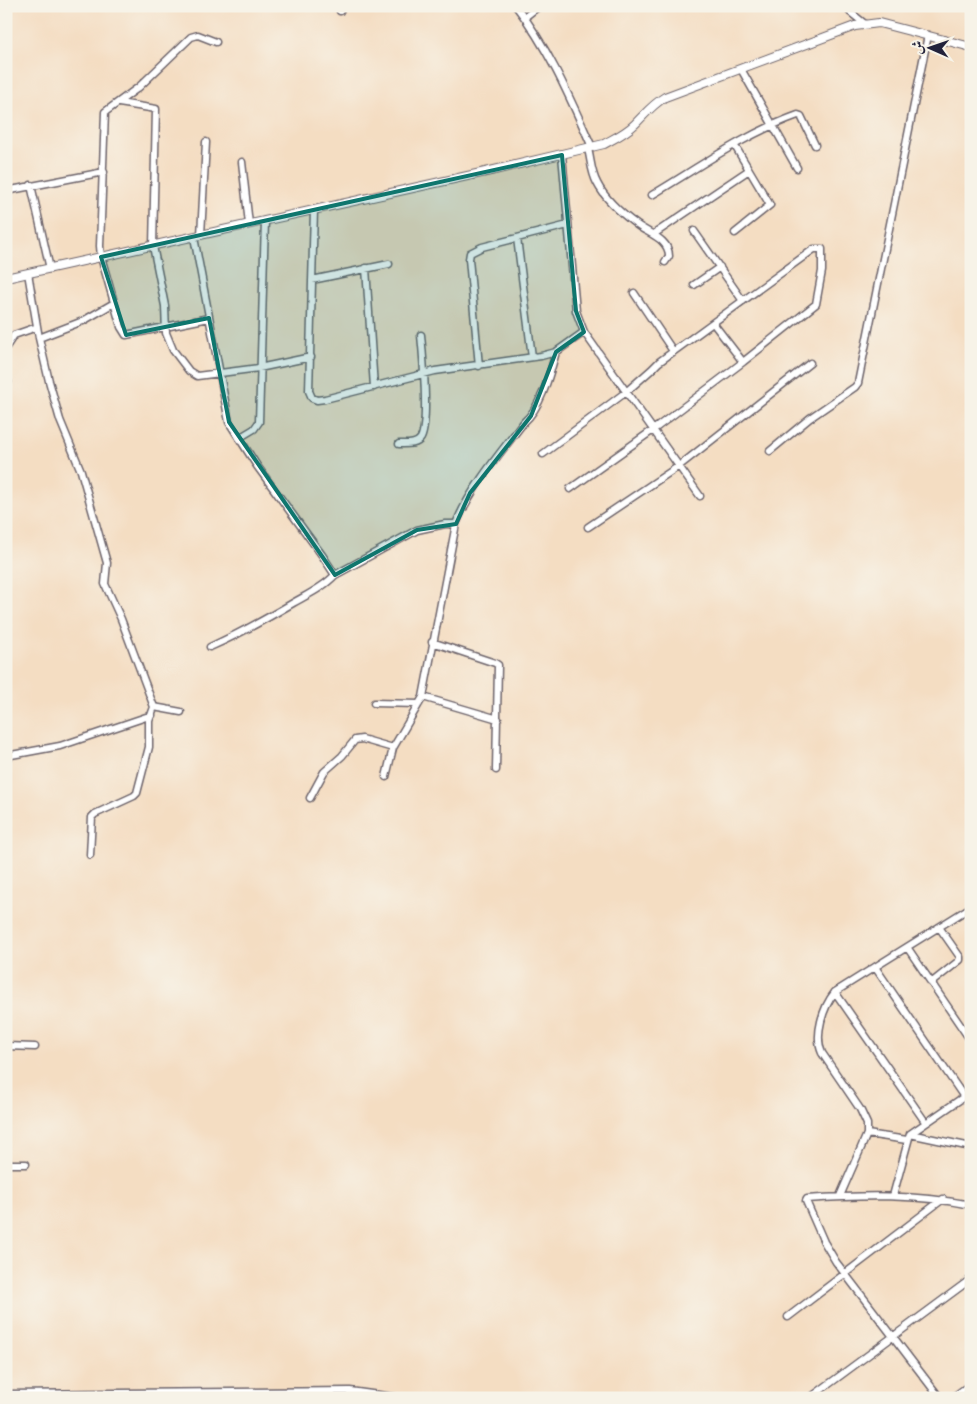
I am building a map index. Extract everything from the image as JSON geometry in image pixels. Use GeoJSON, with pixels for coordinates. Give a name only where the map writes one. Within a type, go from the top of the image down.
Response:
{"type":"FeatureCollection","features":[{"type":"Feature","properties":{"kind":"street"},"geometry":{"type":"LineString","coordinates":[[516,6],[534,28],[562,81],[590,148],[593,172],[597,184],[613,204],[637,225],[654,234],[667,246],[669,256],[665,262]]}},
{"type":"Feature","properties":{"kind":"street"},"geometry":{"type":"LineString","coordinates":[[525,17],[539,6]]}},
{"type":"Feature","properties":{"kind":"street"},"geometry":{"type":"LineString","coordinates":[[850,6],[850,12],[865,24]]}},
{"type":"Feature","properties":{"kind":"street"},"geometry":{"type":"LineString","coordinates":[[6,278],[562,155],[604,144],[622,135],[654,104],[665,97],[851,27],[879,23],[971,47]]}},
{"type":"Feature","properties":{"kind":"street"},"geometry":{"type":"LineString","coordinates":[[209,318],[130,335],[126,334],[121,326],[101,257],[104,119],[105,112],[139,87],[192,37],[198,35],[216,42]]}},
{"type":"Feature","properties":{"kind":"street"},"geometry":{"type":"LineString","coordinates":[[770,451],[810,418],[858,383],[928,35]]}},
{"type":"Feature","properties":{"kind":"street"},"geometry":{"type":"LineString","coordinates":[[741,69],[797,168]]}},
{"type":"Feature","properties":{"kind":"street"},"geometry":{"type":"LineString","coordinates":[[119,103],[156,109],[153,246],[166,306],[166,333],[173,350],[193,375],[197,376],[259,368],[311,357]]}},
{"type":"Feature","properties":{"kind":"street"},"geometry":{"type":"LineString","coordinates":[[652,195],[772,124],[799,115],[815,145]]}},
{"type":"Feature","properties":{"kind":"street"},"geometry":{"type":"LineString","coordinates":[[206,142],[197,236],[209,318],[229,422],[335,575]]}},
{"type":"Feature","properties":{"kind":"street"},"geometry":{"type":"LineString","coordinates":[[735,146],[770,205],[735,233]]}},
{"type":"Feature","properties":{"kind":"street"},"geometry":{"type":"LineString","coordinates":[[562,155],[576,311],[584,332],[700,496]]}},
{"type":"Feature","properties":{"kind":"street"},"geometry":{"type":"LineString","coordinates":[[242,162],[249,224]]}},
{"type":"Feature","properties":{"kind":"street"},"geometry":{"type":"LineString","coordinates":[[654,234],[749,170]]}},
{"type":"Feature","properties":{"kind":"street"},"geometry":{"type":"LineString","coordinates":[[6,191],[104,172]]}},
{"type":"Feature","properties":{"kind":"street"},"geometry":{"type":"LineString","coordinates":[[31,185],[50,268]]}},
{"type":"Feature","properties":{"kind":"street"},"geometry":{"type":"LineString","coordinates":[[314,210],[309,391],[312,398],[317,400],[325,399],[435,371],[479,366],[556,352],[584,332]]}},
{"type":"Feature","properties":{"kind":"street"},"geometry":{"type":"LineString","coordinates":[[239,438],[254,429],[259,422],[259,368],[265,221]]}},
{"type":"Feature","properties":{"kind":"street"},"geometry":{"type":"LineString","coordinates":[[479,366],[471,294],[470,253],[482,247],[568,225]]}},
{"type":"Feature","properties":{"kind":"street"},"geometry":{"type":"LineString","coordinates":[[694,231],[720,266],[743,302]]}},
{"type":"Feature","properties":{"kind":"street"},"geometry":{"type":"LineString","coordinates":[[517,238],[532,357]]}},
{"type":"Feature","properties":{"kind":"street"},"geometry":{"type":"LineString","coordinates":[[543,454],[626,392],[673,351],[814,249],[822,249],[822,271],[819,298],[816,304],[744,362],[570,489]]}},
{"type":"Feature","properties":{"kind":"street"},"geometry":{"type":"LineString","coordinates":[[312,280],[389,264]]}},
{"type":"Feature","properties":{"kind":"street"},"geometry":{"type":"LineString","coordinates":[[694,285],[720,266]]}},
{"type":"Feature","properties":{"kind":"street"},"geometry":{"type":"LineString","coordinates":[[366,268],[374,387]]}},
{"type":"Feature","properties":{"kind":"street"},"geometry":{"type":"LineString","coordinates":[[28,273],[39,338],[60,420],[81,471],[107,563],[105,584],[121,619],[154,707],[148,730],[150,747],[139,789],[134,796],[92,816],[90,855]]}},
{"type":"Feature","properties":{"kind":"street"},"geometry":{"type":"LineString","coordinates":[[634,293],[673,351]]}},
{"type":"Feature","properties":{"kind":"street"},"geometry":{"type":"LineString","coordinates":[[39,338],[83,321],[114,304]]}},
{"type":"Feature","properties":{"kind":"street"},"geometry":{"type":"LineString","coordinates":[[713,323],[744,362]]}},
{"type":"Feature","properties":{"kind":"street"},"geometry":{"type":"LineString","coordinates":[[6,346],[14,335],[37,326]]}},
{"type":"Feature","properties":{"kind":"street"},"geometry":{"type":"LineString","coordinates":[[400,444],[410,444],[420,440],[422,436],[424,375],[421,336]]}},
{"type":"Feature","properties":{"kind":"street"},"geometry":{"type":"LineString","coordinates":[[386,777],[393,748],[423,696],[456,524],[470,493],[524,422],[531,416],[550,373],[556,352]]}},
{"type":"Feature","properties":{"kind":"street"},"geometry":{"type":"LineString","coordinates":[[588,527],[679,466],[810,363]]}},
{"type":"Feature","properties":{"kind":"street"},"geometry":{"type":"LineString","coordinates":[[210,647],[234,637],[302,598],[335,575],[400,538],[417,530],[445,524],[456,524]]}},
{"type":"Feature","properties":{"kind":"street"},"geometry":{"type":"LineString","coordinates":[[432,642],[498,665],[496,770]]}},
{"type":"Feature","properties":{"kind":"street"},"geometry":{"type":"LineString","coordinates":[[423,696],[498,719]]}},
{"type":"Feature","properties":{"kind":"street"},"geometry":{"type":"LineString","coordinates":[[374,703],[419,704]]}},
{"type":"Feature","properties":{"kind":"street"},"geometry":{"type":"LineString","coordinates":[[154,707],[181,712]]}},
{"type":"Feature","properties":{"kind":"street"},"geometry":{"type":"LineString","coordinates":[[6,756],[60,746],[152,715]]}},
{"type":"Feature","properties":{"kind":"street"},"geometry":{"type":"LineString","coordinates":[[310,798],[324,772],[342,756],[355,740],[362,739],[393,748]]}},
{"type":"Feature","properties":{"kind":"street"},"geometry":{"type":"LineString","coordinates":[[840,1196],[867,1134],[867,1124],[860,1109],[822,1053],[819,1045],[819,1035],[827,1002],[835,992],[971,907]]}},
{"type":"Feature","properties":{"kind":"street"},"geometry":{"type":"LineString","coordinates":[[931,983],[959,963],[960,960],[960,957],[938,927]]}},
{"type":"Feature","properties":{"kind":"street"},"geometry":{"type":"LineString","coordinates":[[907,947],[971,1041]]}},
{"type":"Feature","properties":{"kind":"street"},"geometry":{"type":"LineString","coordinates":[[875,967],[964,1097]]}},
{"type":"Feature","properties":{"kind":"street"},"geometry":{"type":"LineString","coordinates":[[835,992],[926,1122]]}},
{"type":"Feature","properties":{"kind":"street"},"geometry":{"type":"LineString","coordinates":[[6,1046],[35,1047]]}},
{"type":"Feature","properties":{"kind":"street"},"geometry":{"type":"LineString","coordinates":[[893,1196],[909,1137],[926,1122],[971,1092]]}},
{"type":"Feature","properties":{"kind":"street"},"geometry":{"type":"LineString","coordinates":[[867,1134],[909,1137],[971,1147]]}},
{"type":"Feature","properties":{"kind":"street"},"geometry":{"type":"LineString","coordinates":[[6,1164],[26,1164]]}},
{"type":"Feature","properties":{"kind":"street"},"geometry":{"type":"LineString","coordinates":[[940,1398],[836,1262],[806,1204],[807,1199],[840,1196],[893,1196],[943,1199],[971,1205]]}},
{"type":"Feature","properties":{"kind":"street"},"geometry":{"type":"LineString","coordinates":[[788,1316],[943,1199]]}},
{"type":"Feature","properties":{"kind":"street"},"geometry":{"type":"LineString","coordinates":[[810,1398],[971,1279]]}},
{"type":"Feature","properties":{"kind":"street"},"geometry":{"type":"LineString","coordinates":[[952,1398],[971,1384]]}},
{"type":"Feature","properties":{"kind":"street"},"geometry":{"type":"LineString","coordinates":[[6,1394],[350,1394],[400,1398]]}},
{"type":"Feature","properties":{"kind":"highlighted area"},"geometry":{"type":"Polygon","coordinates":[[[562,155],[576,311],[584,332],[556,352],[531,416],[470,493],[456,524],[417,530],[335,575],[229,422],[209,318],[126,335],[101,257],[562,155]]]}}]}
